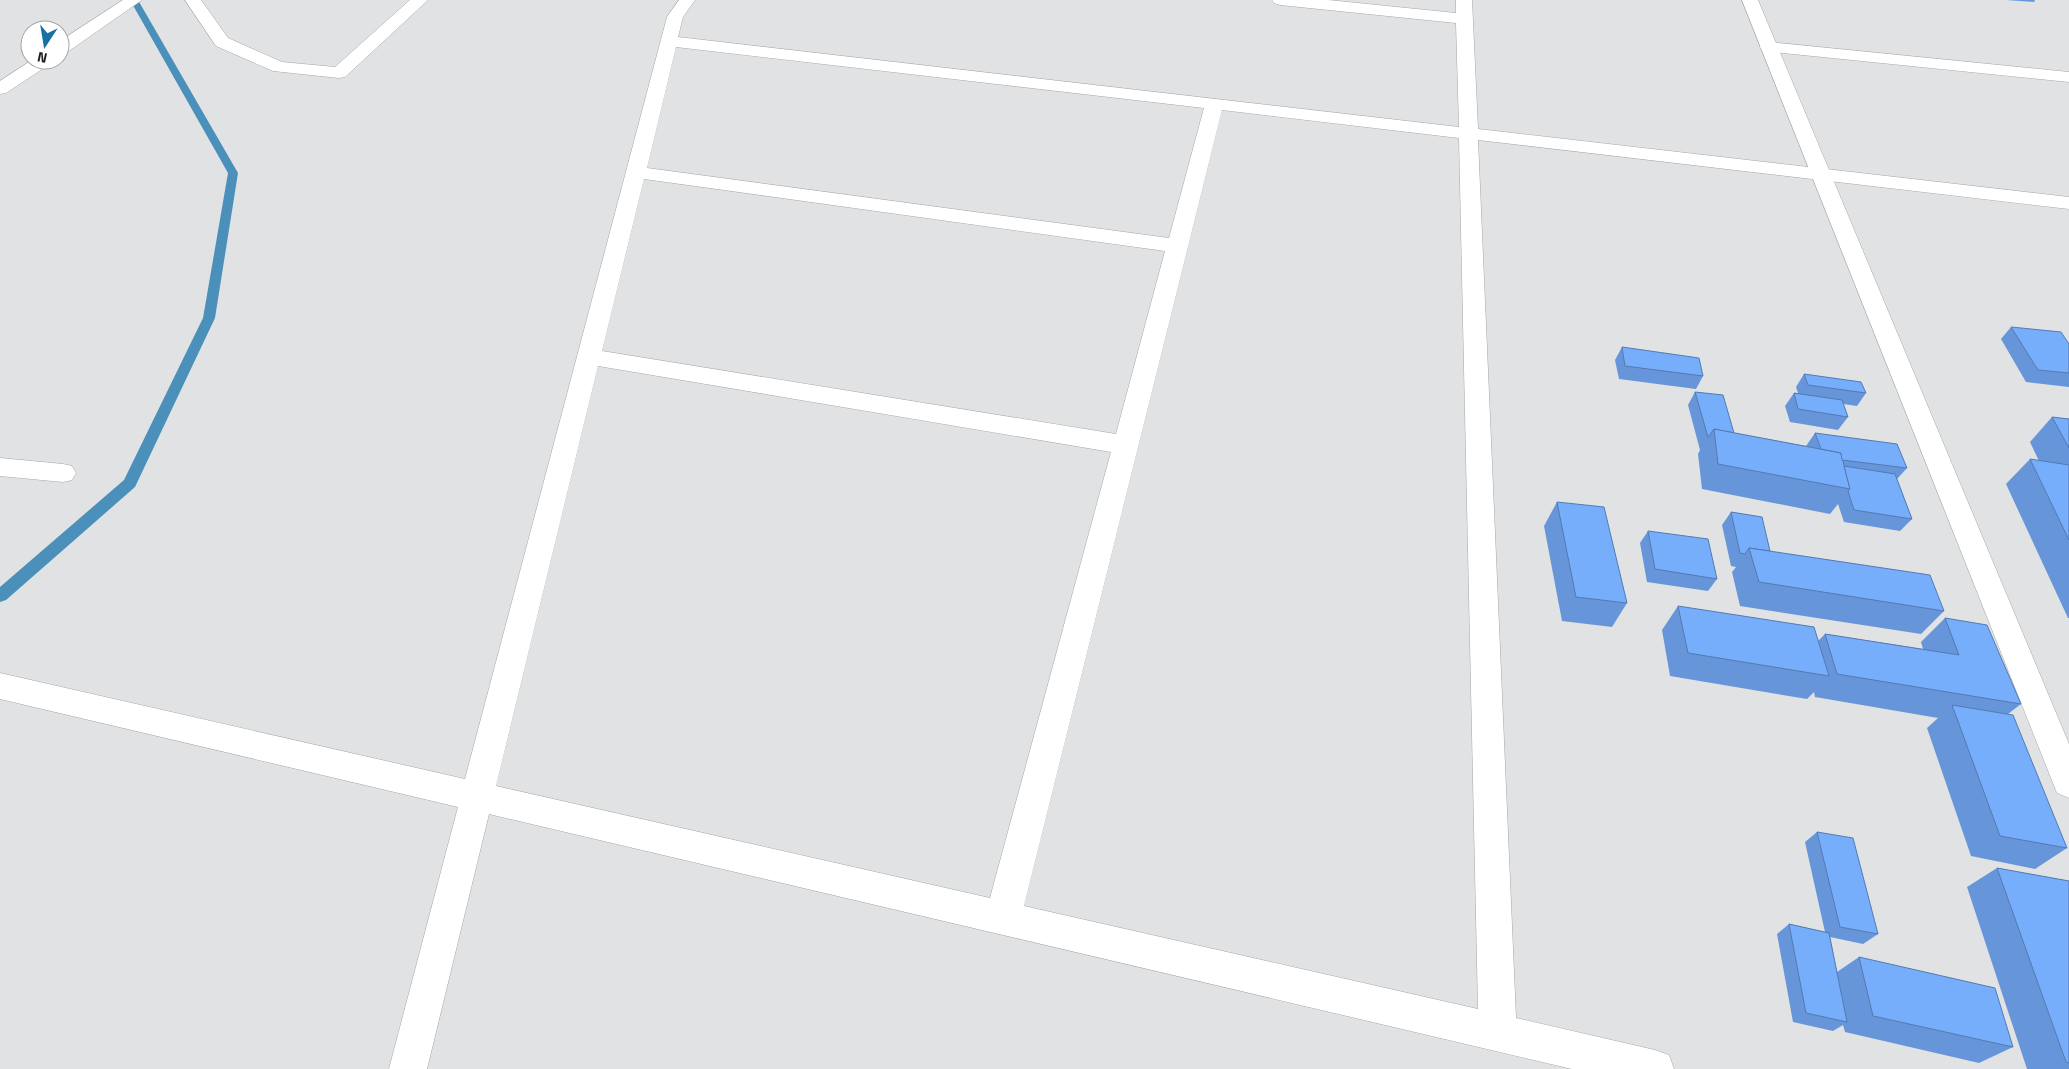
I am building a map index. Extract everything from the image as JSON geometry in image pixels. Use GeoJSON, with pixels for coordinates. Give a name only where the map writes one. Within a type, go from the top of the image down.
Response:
{"type":"FeatureCollection","features":[{"type":"Feature","properties":{"kind":"street"},"geometry":{"type":"LineString","coordinates":[[70,42],[134,0]]}},
{"type":"Feature","properties":{"kind":"street"},"geometry":{"type":"LineString","coordinates":[[193,0],[222,42],[278,67],[339,73],[420,0]]}},
{"type":"Feature","properties":{"kind":"street"},"geometry":{"type":"LineString","coordinates":[[408,1069],[675,16],[687,0]]}},
{"type":"Feature","properties":{"kind":"street"},"geometry":{"type":"LineString","coordinates":[[1280,0],[1465,9],[1498,1033]]}},
{"type":"Feature","properties":{"kind":"street"},"geometry":{"type":"LineString","coordinates":[[1750,0],[2069,783]]}},
{"type":"Feature","properties":{"kind":"street"},"geometry":{"type":"LineString","coordinates":[[669,41],[2069,203]]}},
{"type":"Feature","properties":{"kind":"street"},"geometry":{"type":"LineString","coordinates":[[1769,47],[2069,77]]}},
{"type":"Feature","properties":{"kind":"street"},"geometry":{"type":"LineString","coordinates":[[0,89],[29,70]]}},
{"type":"Feature","properties":{"kind":"street"},"geometry":{"type":"LineString","coordinates":[[1003,918],[1214,104]]}},
{"type":"Feature","properties":{"kind":"street"},"geometry":{"type":"LineString","coordinates":[[636,172],[1178,246]]}},
{"type":"Feature","properties":{"kind":"street"},"geometry":{"type":"LineString","coordinates":[[589,357],[1125,445]]}},
{"type":"Feature","properties":{"kind":"street"},"geometry":{"type":"LineString","coordinates":[[0,467],[63,473]]}},
{"type":"Feature","properties":{"kind":"street"},"geometry":{"type":"LineString","coordinates":[[0,686],[1655,1069]]}},
{"type":"Feature","properties":{"kind":"building"},"geometry":{"type":"Polygon","coordinates":[[[2011,327],[2061,332],[2069,344],[2069,373],[2038,370],[2011,327]]]}},
{"type":"Feature","properties":{"kind":"building"},"geometry":{"type":"Polygon","coordinates":[[[1622,347],[1699,358],[1703,376],[1625,366],[1622,347]]]}},
{"type":"Feature","properties":{"kind":"building"},"geometry":{"type":"Polygon","coordinates":[[[1804,374],[1861,382],[1866,393],[1808,385],[1804,374]]]}},
{"type":"Feature","properties":{"kind":"building"},"geometry":{"type":"Polygon","coordinates":[[[1695,392],[1723,395],[1734,433],[1714,429],[1708,437],[1695,392]]]}},
{"type":"Feature","properties":{"kind":"building"},"geometry":{"type":"Polygon","coordinates":[[[1794,393],[1842,400],[1848,417],[1798,409],[1794,393]]]}},
{"type":"Feature","properties":{"kind":"building"},"geometry":{"type":"Polygon","coordinates":[[[2052,417],[2069,419],[2069,448],[2052,417]]]}},
{"type":"Feature","properties":{"kind":"building"},"geometry":{"type":"Polygon","coordinates":[[[1714,429],[1841,453],[1850,489],[1718,464],[1714,429]]]}},
{"type":"Feature","properties":{"kind":"building"},"geometry":{"type":"Polygon","coordinates":[[[1815,433],[1897,444],[1907,468],[1842,460],[1841,453],[1821,449],[1815,433]]]}},
{"type":"Feature","properties":{"kind":"building"},"geometry":{"type":"Polygon","coordinates":[[[2030,459],[2069,465],[2069,540],[2030,459]]]}},
{"type":"Feature","properties":{"kind":"building"},"geometry":{"type":"Polygon","coordinates":[[[1844,466],[1895,474],[1912,519],[1854,510],[1848,491],[1850,489],[1844,466]]]}},
{"type":"Feature","properties":{"kind":"building"},"geometry":{"type":"Polygon","coordinates":[[[1557,502],[1604,507],[1627,603],[1576,597],[1557,502]]]}},
{"type":"Feature","properties":{"kind":"building"},"geometry":{"type":"Polygon","coordinates":[[[1731,512],[1762,517],[1770,551],[1749,548],[1745,554],[1740,553],[1731,512]]]}},
{"type":"Feature","properties":{"kind":"building"},"geometry":{"type":"Polygon","coordinates":[[[1648,531],[1708,539],[1717,579],[1655,569],[1648,531]]]}},
{"type":"Feature","properties":{"kind":"building"},"geometry":{"type":"Polygon","coordinates":[[[1749,548],[1930,575],[1944,611],[1759,582],[1749,548]]]}},
{"type":"Feature","properties":{"kind":"building"},"geometry":{"type":"Polygon","coordinates":[[[1678,606],[1814,627],[1829,676],[1688,653],[1678,606]]]}},
{"type":"Feature","properties":{"kind":"building"},"geometry":{"type":"Polygon","coordinates":[[[1945,618],[1987,625],[2021,704],[1837,674],[1825,634],[1959,655],[1945,618]]]}},
{"type":"Feature","properties":{"kind":"building"},"geometry":{"type":"Polygon","coordinates":[[[1952,705],[2013,715],[2067,848],[2000,836],[1952,705]]]}},
{"type":"Feature","properties":{"kind":"building"},"geometry":{"type":"Polygon","coordinates":[[[1817,832],[1853,838],[1878,934],[1840,927],[1817,832]]]}},
{"type":"Feature","properties":{"kind":"building"},"geometry":{"type":"Polygon","coordinates":[[[1997,868],[2069,881],[2069,1063],[2066,1062],[1997,868]]]}},
{"type":"Feature","properties":{"kind":"building"},"geometry":{"type":"Polygon","coordinates":[[[1789,924],[1829,933],[1847,1022],[1806,1013],[1789,924]]]}},
{"type":"Feature","properties":{"kind":"building"},"geometry":{"type":"Polygon","coordinates":[[[1859,957],[1995,988],[2013,1047],[1873,1016],[1859,957]]]}},
{"type":"Feature","properties":{"kind":"waterway"},"geometry":{"type":"LineString","coordinates":[[0,596],[130,483],[209,318],[233,173],[134,0]]}}]}
